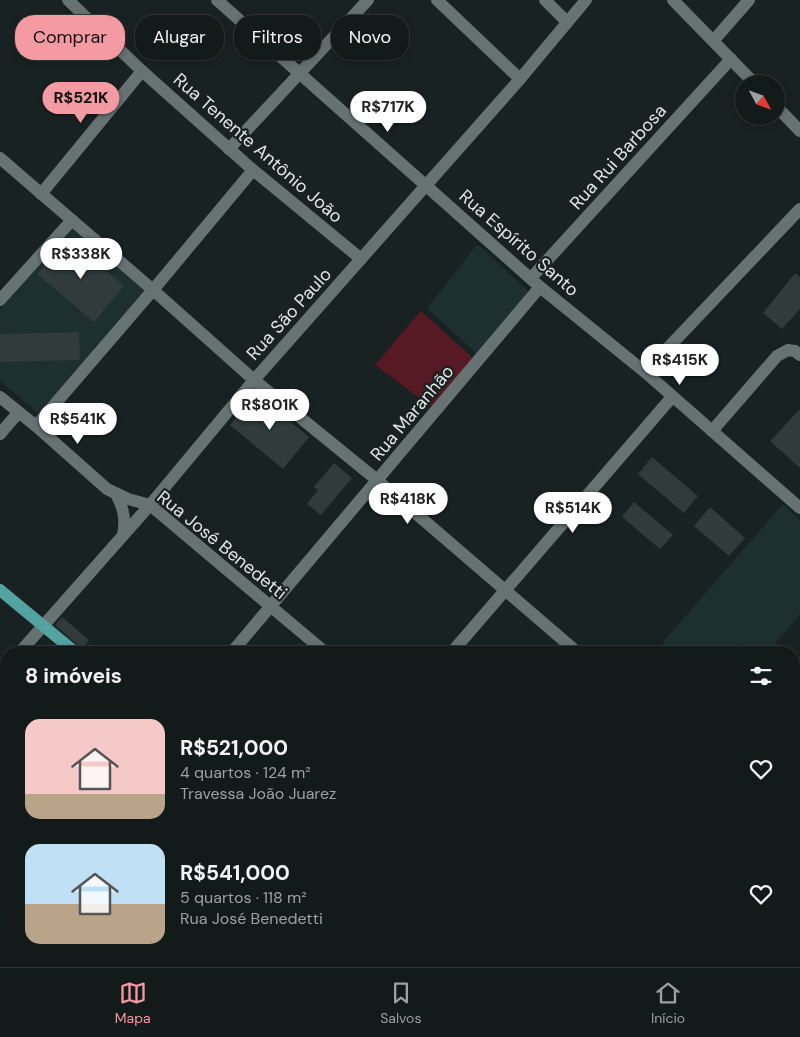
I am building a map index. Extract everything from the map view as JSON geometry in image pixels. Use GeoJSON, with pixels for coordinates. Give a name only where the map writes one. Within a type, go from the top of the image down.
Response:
{"type":"FeatureCollection","features":[{"type":"Feature","properties":{"kind":"main road"},"geometry":{"type":"LineString","coordinates":[[0,590],[68,646]]}},
{"type":"Feature","properties":{"kind":"street","name":"Rua Tenente Antônio João"},"geometry":{"type":"LineString","coordinates":[[68,0],[142,71],[229,149],[361,259]]}},
{"type":"Feature","properties":{"kind":"street","name":"Rua Espírito Santo"},"geometry":{"type":"LineString","coordinates":[[217,0],[535,283],[645,372],[800,508]]}},
{"type":"Feature","properties":{"kind":"street"},"geometry":{"type":"LineString","coordinates":[[229,149],[368,0]]}},
{"type":"Feature","properties":{"kind":"street"},"geometry":{"type":"LineString","coordinates":[[437,0],[520,79]]}},
{"type":"Feature","properties":{"kind":"street"},"geometry":{"type":"LineString","coordinates":[[545,0],[566,21]]}},
{"type":"Feature","properties":{"kind":"street","name":"Rua São Paulo"},"geometry":{"type":"LineString","coordinates":[[25,646],[150,505],[254,380],[520,79],[566,21],[586,0]]}},
{"type":"Feature","properties":{"kind":"street"},"geometry":{"type":"LineString","coordinates":[[673,0],[746,75]]}},
{"type":"Feature","properties":{"kind":"street"},"geometry":{"type":"LineString","coordinates":[[714,40],[749,0]]}},
{"type":"Feature","properties":{"kind":"street","name":"Rua Rui Barbosa"},"geometry":{"type":"LineString","coordinates":[[535,283],[731,59]]}},
{"type":"Feature","properties":{"kind":"street"},"geometry":{"type":"LineString","coordinates":[[41,194],[142,71]]}},
{"type":"Feature","properties":{"kind":"street"},"geometry":{"type":"LineString","coordinates":[[785,115],[800,131]]}},
{"type":"Feature","properties":{"kind":"street"},"geometry":{"type":"LineString","coordinates":[[0,158],[254,380],[377,480],[570,646]]}},
{"type":"Feature","properties":{"kind":"street"},"geometry":{"type":"LineString","coordinates":[[36,426],[253,170]]}},
{"type":"Feature","properties":{"kind":"street"},"geometry":{"type":"LineString","coordinates":[[645,372],[800,209]]}},
{"type":"Feature","properties":{"kind":"street"},"geometry":{"type":"LineString","coordinates":[[0,300],[72,220]]}},
{"type":"Feature","properties":{"kind":"street","name":"Rua Maranhão"},"geometry":{"type":"LineString","coordinates":[[237,646],[377,480],[535,283]]}},
{"type":"Feature","properties":{"kind":"street"},"geometry":{"type":"LineString","coordinates":[[712,431],[777,356],[788,350],[795,351],[800,355]]}},
{"type":"Feature","properties":{"kind":"street"},"geometry":{"type":"LineString","coordinates":[[457,646],[672,397]]}},
{"type":"Feature","properties":{"kind":"street","name":"Rua José Benedetti"},"geometry":{"type":"LineString","coordinates":[[0,398],[36,426],[107,489],[116,494],[150,505],[318,646]]}},
{"type":"Feature","properties":{"kind":"street"},"geometry":{"type":"LineString","coordinates":[[0,434],[18,413]]}},
{"type":"Feature","properties":{"kind":"street"},"geometry":{"type":"LineString","coordinates":[[116,494],[124,514],[123,535]]}},
{"type":"Feature","properties":{"kind":"shaded area"},"geometry":{"type":"Polygon","coordinates":[[[72,228],[147,293],[40,415],[0,381],[0,310],[72,228]]]}},
{"type":"Feature","properties":{"kind":"shaded area"},"geometry":{"type":"Polygon","coordinates":[[[476,246],[480,246],[530,293],[478,355],[427,308],[476,246]]]}},
{"type":"Feature","properties":{"kind":"shaded area"},"geometry":{"type":"Polygon","coordinates":[[[421,311],[473,358],[433,408],[375,365],[421,311]]]}},
{"type":"Feature","properties":{"kind":"shaded area"},"geometry":{"type":"Polygon","coordinates":[[[783,504],[800,520],[800,614],[773,646],[745,646],[741,643],[738,646],[666,646],[662,643],[783,504]]]}},
{"type":"Feature","properties":{"kind":"building"},"geometry":{"type":"Polygon","coordinates":[[[68,238],[124,286],[94,322],[37,274],[68,238]]]}},
{"type":"Feature","properties":{"kind":"building"},"geometry":{"type":"Polygon","coordinates":[[[795,273],[800,277],[800,309],[782,329],[763,313],[795,273]]]}},
{"type":"Feature","properties":{"kind":"building"},"geometry":{"type":"Polygon","coordinates":[[[79,332],[80,360],[0,362],[0,334],[79,332]]]}},
{"type":"Feature","properties":{"kind":"building"},"geometry":{"type":"Polygon","coordinates":[[[256,393],[309,437],[283,469],[230,425],[256,393]]]}},
{"type":"Feature","properties":{"kind":"building"},"geometry":{"type":"Polygon","coordinates":[[[800,409],[800,468],[770,441],[800,409]]]}},
{"type":"Feature","properties":{"kind":"building"},"geometry":{"type":"Polygon","coordinates":[[[652,457],[698,496],[684,513],[638,474],[652,457]]]}},
{"type":"Feature","properties":{"kind":"building"},"geometry":{"type":"Polygon","coordinates":[[[334,463],[352,478],[321,515],[307,504],[318,490],[314,487],[334,463]]]}},
{"type":"Feature","properties":{"kind":"building"},"geometry":{"type":"Polygon","coordinates":[[[634,502],[673,535],[660,549],[622,517],[634,502]]]}},
{"type":"Feature","properties":{"kind":"building"},"geometry":{"type":"Polygon","coordinates":[[[710,507],[745,538],[729,556],[694,526],[710,507]]]}},
{"type":"Feature","properties":{"kind":"building"},"geometry":{"type":"Polygon","coordinates":[[[62,617],[89,640],[84,646],[79,646],[55,625],[62,617]]]}}]}
